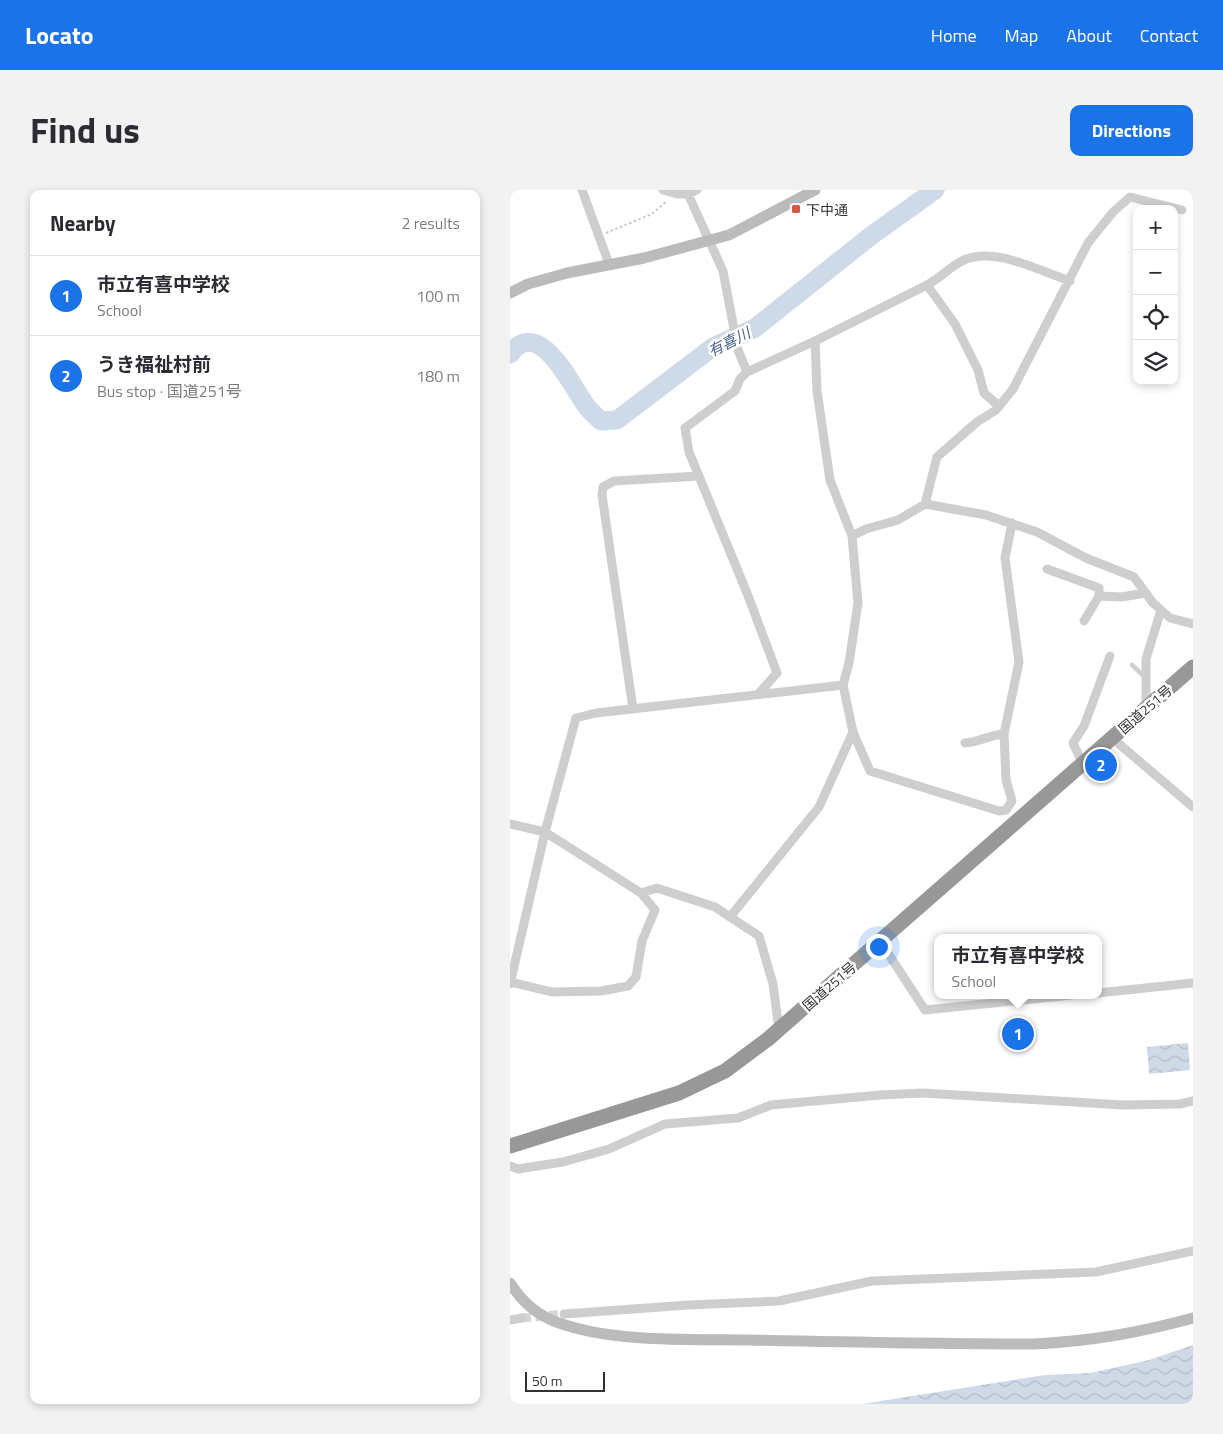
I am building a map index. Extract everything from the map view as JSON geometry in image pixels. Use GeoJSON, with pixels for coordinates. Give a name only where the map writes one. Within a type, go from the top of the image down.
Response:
{"type":"FeatureCollection","features":[{"type":"Feature","properties":{"kind":"highway","name":"国道251号"},"geometry":{"type":"LineString","coordinates":[[510,1146],[678,1093],[725,1072],[779,1030],[1193,667]]}},
{"type":"Feature","properties":{"kind":"street"},"geometry":{"type":"LineString","coordinates":[[582,190],[609,264]]}},
{"type":"Feature","properties":{"kind":"street"},"geometry":{"type":"LineString","coordinates":[[663,190],[688,192],[723,271],[729,312],[738,350],[747,372]]}},
{"type":"Feature","properties":{"kind":"street"},"geometry":{"type":"LineString","coordinates":[[510,293],[528,284],[729,235],[815,190]]}},
{"type":"Feature","properties":{"kind":"street"},"geometry":{"type":"LineString","coordinates":[[926,504],[937,457],[977,422],[999,406],[1013,389],[1088,243],[1113,212],[1130,197],[1182,210]]}},
{"type":"Feature","properties":{"kind":"street"},"geometry":{"type":"LineString","coordinates":[[760,692],[777,673],[688,452],[685,428],[735,391],[740,379],[747,372],[815,342],[927,285],[940,278],[962,261],[992,255],[1070,281]]}},
{"type":"Feature","properties":{"kind":"street"},"geometry":{"type":"LineString","coordinates":[[927,285],[955,324],[978,370],[984,393],[999,406]]}},
{"type":"Feature","properties":{"kind":"street"},"geometry":{"type":"LineString","coordinates":[[815,342],[817,391],[830,480],[852,536],[858,603],[849,663],[843,684],[853,732],[870,771],[999,811],[1006,810],[1012,801],[1006,780],[1004,734],[1019,662],[1005,558],[1012,522]]}},
{"type":"Feature","properties":{"kind":"street"},"geometry":{"type":"LineString","coordinates":[[633,709],[602,495],[603,487],[614,481],[699,476]]}},
{"type":"Feature","properties":{"kind":"street"},"geometry":{"type":"LineString","coordinates":[[852,536],[898,520],[926,504],[1012,522],[1037,532],[1086,558],[1134,577],[1146,593],[1170,618],[1193,624]]}},
{"type":"Feature","properties":{"kind":"street"},"geometry":{"type":"LineString","coordinates":[[1048,570],[1099,588],[1099,596],[1084,621]]}},
{"type":"Feature","properties":{"kind":"street"},"geometry":{"type":"LineString","coordinates":[[1099,596],[1121,597],[1146,593]]}},
{"type":"Feature","properties":{"kind":"street"},"geometry":{"type":"LineString","coordinates":[[1146,709],[1146,659],[1161,610]]}},
{"type":"Feature","properties":{"kind":"street"},"geometry":{"type":"LineString","coordinates":[[1083,764],[1073,743],[1084,726],[1110,656]]}},
{"type":"Feature","properties":{"kind":"street"},"geometry":{"type":"LineString","coordinates":[[510,824],[546,832],[641,893],[655,910],[642,941],[636,977],[628,986],[601,991],[552,992],[510,983],[546,832],[576,718],[596,713],[760,692],[843,684]]}},
{"type":"Feature","properties":{"kind":"street"},"geometry":{"type":"LineString","coordinates":[[730,917],[819,807],[853,732]]}},
{"type":"Feature","properties":{"kind":"street"},"geometry":{"type":"LineString","coordinates":[[965,744],[989,735],[1004,734]]}},
{"type":"Feature","properties":{"kind":"street"},"geometry":{"type":"LineString","coordinates":[[1112,738],[1193,807]]}},
{"type":"Feature","properties":{"kind":"street"},"geometry":{"type":"LineString","coordinates":[[641,893],[657,888],[715,907],[759,936],[773,984],[779,1030]]}},
{"type":"Feature","properties":{"kind":"street"},"geometry":{"type":"LineString","coordinates":[[880,941],[925,1010],[1033,999]]}},
{"type":"Feature","properties":{"kind":"street"},"geometry":{"type":"LineString","coordinates":[[1102,992],[1193,983]]}},
{"type":"Feature","properties":{"kind":"street"},"geometry":{"type":"LineString","coordinates":[[510,1166],[518,1169],[563,1162],[609,1149],[665,1124],[738,1118],[771,1104],[923,1093],[1122,1105],[1180,1104],[1193,1101]]}},
{"type":"Feature","properties":{"kind":"street"},"geometry":{"type":"LineString","coordinates":[[564,1314],[779,1301],[872,1281],[1096,1272],[1193,1251]]}},
{"type":"Feature","properties":{"kind":"street"},"geometry":{"type":"LineString","coordinates":[[510,1283],[518,1296],[538,1314],[557,1323],[577,1328],[650,1338],[1035,1344],[1082,1341],[1134,1334],[1193,1318]]}},
{"type":"Feature","properties":{"kind":"street"},"geometry":{"type":"LineString","coordinates":[[510,1320],[522,1318]]}},
{"type":"Feature","properties":{"kind":"lane"},"geometry":{"type":"LineString","coordinates":[[1132,665],[1145,677]]}},
{"type":"Feature","properties":{"kind":"path"},"geometry":{"type":"LineString","coordinates":[[600,236],[652,214],[667,200],[688,192]]}},
{"type":"Feature","properties":{"kind":"water"},"geometry":{"type":"Polygon","coordinates":[[[1188,1043],[1190,1070],[1149,1074],[1147,1047],[1188,1043]]]}},
{"type":"Feature","properties":{"kind":"water"},"geometry":{"type":"Polygon","coordinates":[[[1193,1345],[1193,1404],[862,1404],[1045,1375],[1090,1373],[1149,1360],[1193,1345]]]}},
{"type":"Feature","properties":{"kind":"waterway","name":"有喜川"},"geometry":{"type":"LineString","coordinates":[[510,354],[521,344],[532,343],[543,348],[564,371],[592,413],[601,421],[617,420],[713,347],[755,328],[872,235],[935,190]]}},
{"type":"Feature","properties":{"kind":"tunnel"},"geometry":{"type":"LineString","coordinates":[[522,1318],[564,1314]]}},
{"type":"Feature","properties":{"kind":"place","name":"下中通"},"geometry":{"type":"Point","coordinates":[796,209]}},
{"type":"Feature","properties":{"kind":"place","name":"うき福祉村前"},"geometry":{"type":"Point","coordinates":[1101,765]}},
{"type":"Feature","properties":{"kind":"place","name":"市立有喜中学校"},"geometry":{"type":"Point","coordinates":[1018,1034]}}]}
